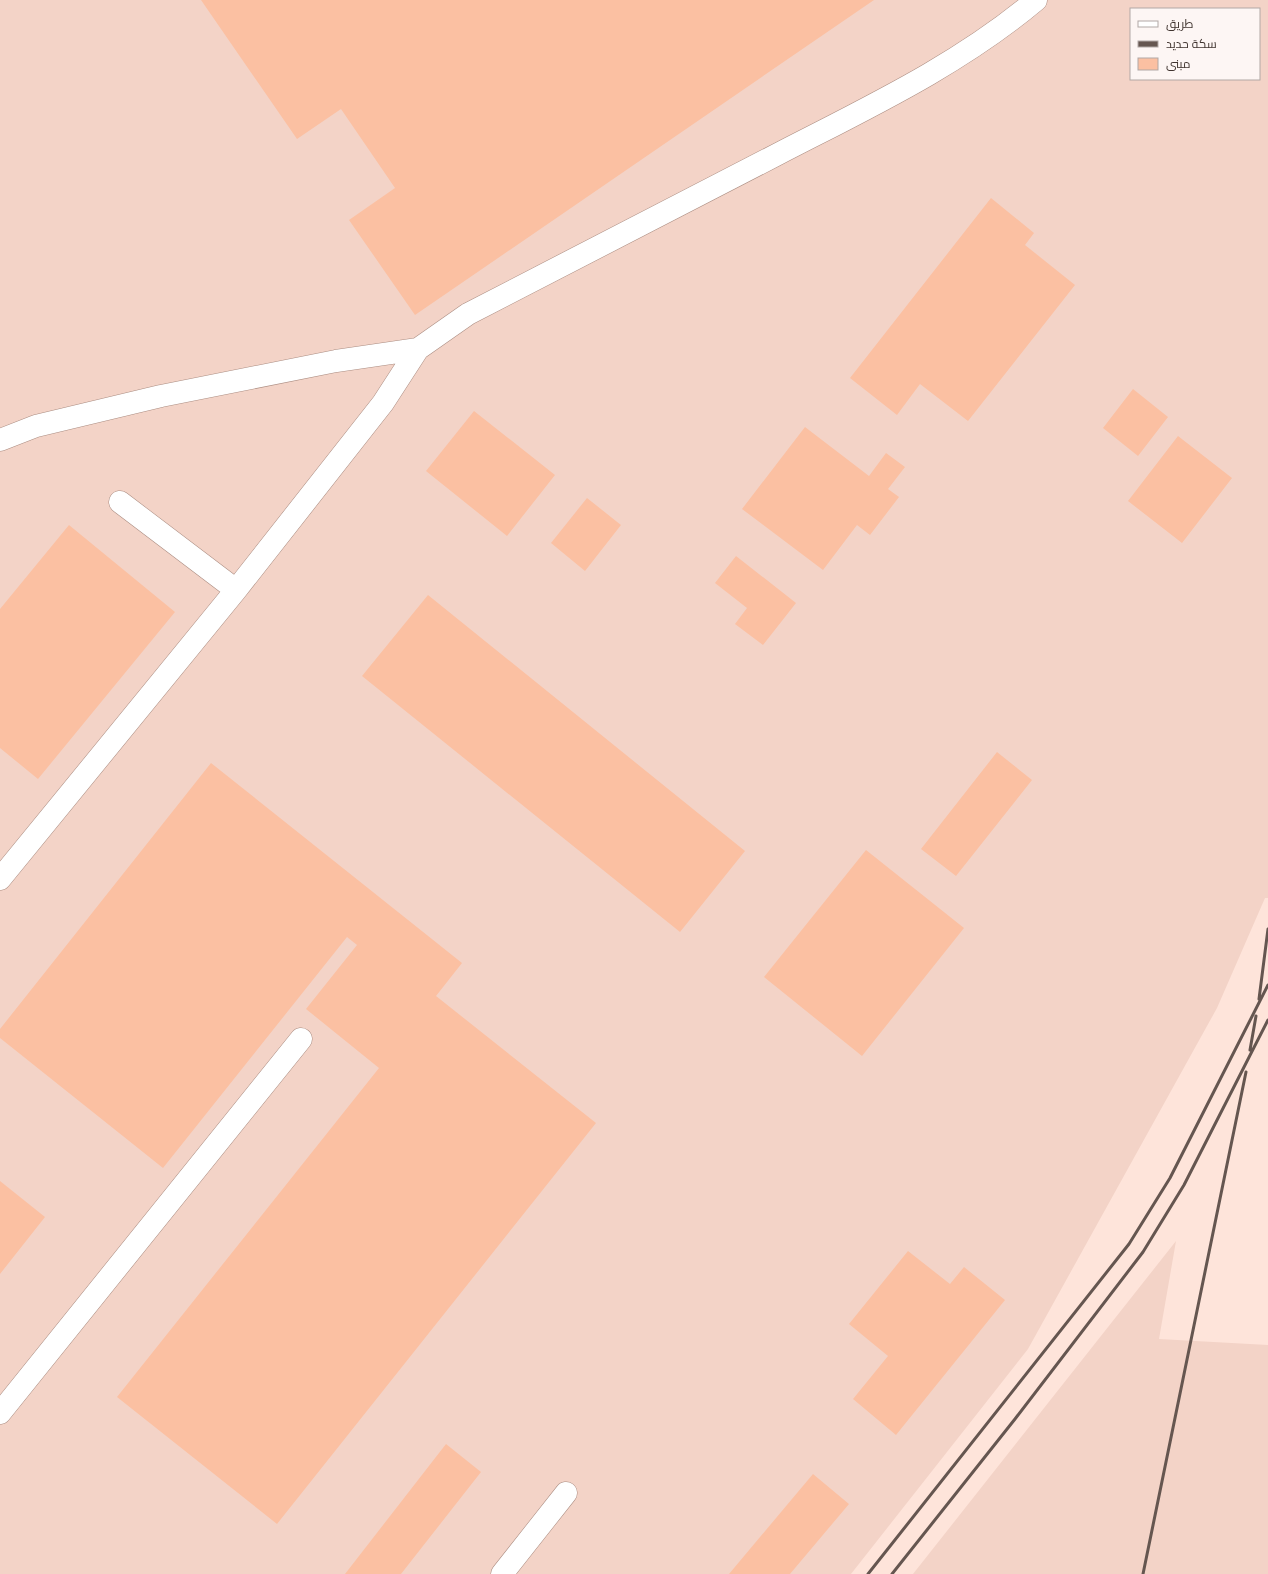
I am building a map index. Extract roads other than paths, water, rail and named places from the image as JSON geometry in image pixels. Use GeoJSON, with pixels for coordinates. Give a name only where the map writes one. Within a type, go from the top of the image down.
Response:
{"type":"FeatureCollection","features":[{"type":"Feature","properties":{"kind":"lane"},"geometry":{"type":"LineString","coordinates":[[0,879],[236,590],[383,402],[418,349],[468,314],[891,96],[962,54],[1012,21],[1036,0]]}},
{"type":"Feature","properties":{"kind":"lane"},"geometry":{"type":"LineString","coordinates":[[0,440],[36,426],[161,396],[336,361],[418,349]]}},
{"type":"Feature","properties":{"kind":"lane"},"geometry":{"type":"LineString","coordinates":[[120,502],[236,590]]}},
{"type":"Feature","properties":{"kind":"lane"},"geometry":{"type":"LineString","coordinates":[[0,1413],[301,1039]]}},
{"type":"Feature","properties":{"kind":"lane"},"geometry":{"type":"LineString","coordinates":[[502,1574],[566,1493]]}},
{"type":"Feature","properties":{"kind":"railway"},"geometry":{"type":"LineString","coordinates":[[1259,999],[1268,929]]}},
{"type":"Feature","properties":{"kind":"railway"},"geometry":{"type":"LineString","coordinates":[[868,1574],[1129,1244],[1170,1178],[1268,985]]}},
{"type":"Feature","properties":{"kind":"railway"},"geometry":{"type":"LineString","coordinates":[[1250,1050],[1256,1016]]}},
{"type":"Feature","properties":{"kind":"railway"},"geometry":{"type":"LineString","coordinates":[[892,1574],[1015,1419],[1143,1252],[1184,1185],[1268,1020]]}},
{"type":"Feature","properties":{"kind":"railway"},"geometry":{"type":"LineString","coordinates":[[1143,1574],[1246,1072]]}}]}
